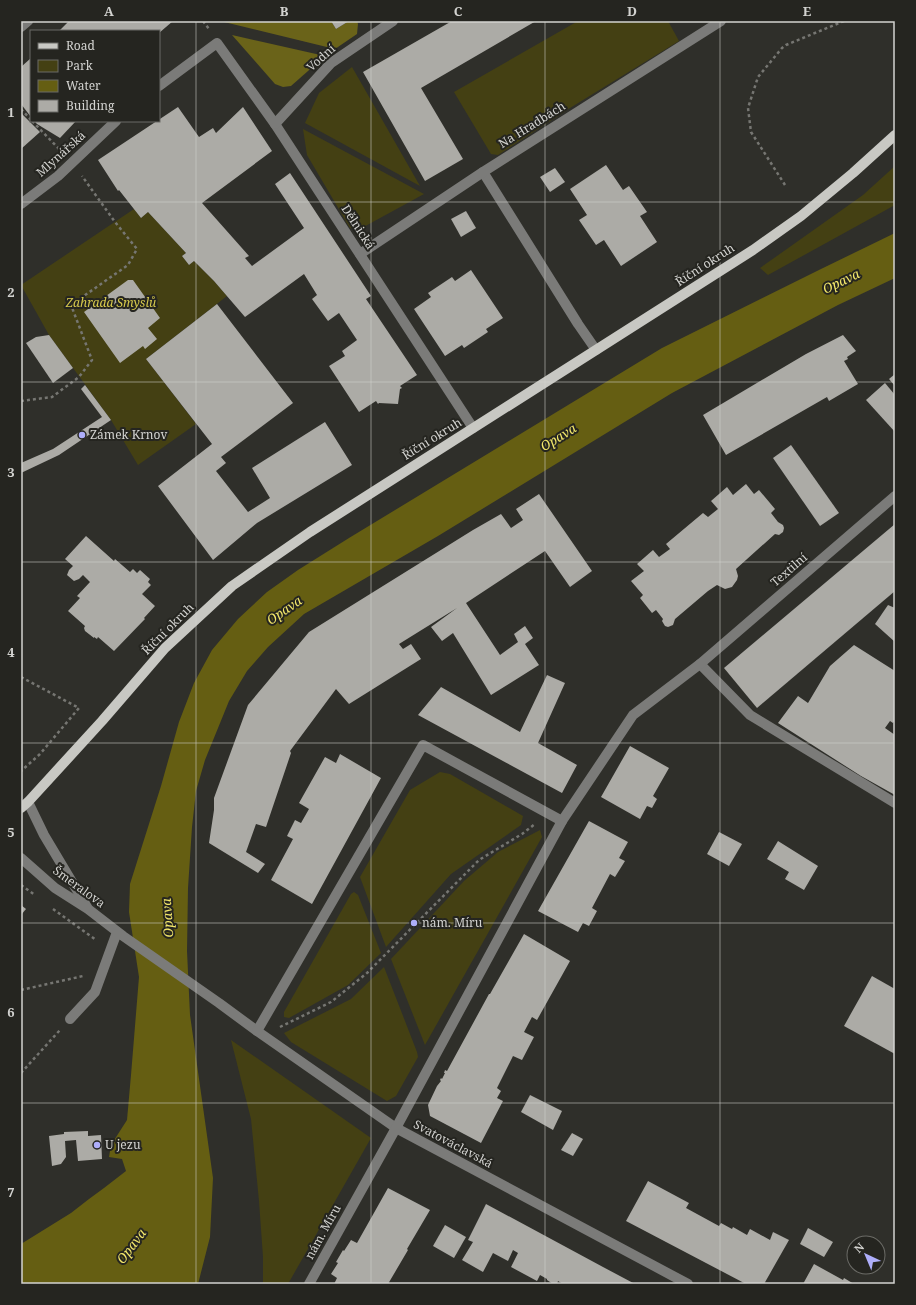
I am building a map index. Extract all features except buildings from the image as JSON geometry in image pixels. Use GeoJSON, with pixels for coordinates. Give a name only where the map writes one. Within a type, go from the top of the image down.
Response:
{"type":"FeatureCollection","features":[{"type":"Feature","properties":{"kind":"main road","name":"Říční okruh"},"geometry":{"type":"LineString","coordinates":[[25,805],[102,722],[165,648],[232,586],[310,532],[753,250],[801,216],[895,135]]}},
{"type":"Feature","properties":{"kind":"street"},"geometry":{"type":"LineString","coordinates":[[21,27],[28,21]]}},
{"type":"Feature","properties":{"kind":"street","name":"Vodní"},"geometry":{"type":"LineString","coordinates":[[275,124],[331,63],[393,21]]}},
{"type":"Feature","properties":{"kind":"street","name":"Na Hradbách"},"geometry":{"type":"LineString","coordinates":[[360,254],[483,172],[721,21]]}},
{"type":"Feature","properties":{"kind":"street","name":"Dělnická"},"geometry":{"type":"LineString","coordinates":[[160,85],[218,43],[275,124],[473,428]]}},
{"type":"Feature","properties":{"kind":"street","name":"Mlynářská"},"geometry":{"type":"LineString","coordinates":[[21,204],[58,176],[115,122]]}},
{"type":"Feature","properties":{"kind":"street"},"geometry":{"type":"LineString","coordinates":[[483,172],[578,324],[596,350]]}},
{"type":"Feature","properties":{"kind":"street","name":"Textilní"},"geometry":{"type":"LineString","coordinates":[[562,821],[633,715],[700,664],[895,496]]}},
{"type":"Feature","properties":{"kind":"street"},"geometry":{"type":"LineString","coordinates":[[700,664],[750,715],[895,804]]}},
{"type":"Feature","properties":{"kind":"street"},"geometry":{"type":"LineString","coordinates":[[257,1031],[423,745],[562,821]]}},
{"type":"Feature","properties":{"kind":"street"},"geometry":{"type":"LineString","coordinates":[[25,805],[88,909]]}},
{"type":"Feature","properties":{"kind":"street","name":"nám. Míru"},"geometry":{"type":"LineString","coordinates":[[309,1284],[396,1128],[562,821]]}},
{"type":"Feature","properties":{"kind":"street","name":"Šmeralova"},"geometry":{"type":"LineString","coordinates":[[21,858],[55,888],[88,909],[120,934],[220,1004]]}},
{"type":"Feature","properties":{"kind":"street"},"geometry":{"type":"LineString","coordinates":[[70,1019],[94,992],[110,951],[120,934]]}},
{"type":"Feature","properties":{"kind":"street","name":"Svatováclavská"},"geometry":{"type":"LineString","coordinates":[[220,1004],[396,1128],[688,1284]]}},
{"type":"Feature","properties":{"kind":"path"},"geometry":{"type":"LineString","coordinates":[[785,185],[750,132],[748,108],[758,77],[786,45],[844,21]]}},
{"type":"Feature","properties":{"kind":"path"},"geometry":{"type":"LineString","coordinates":[[21,110],[30,120]]}},
{"type":"Feature","properties":{"kind":"path"},"geometry":{"type":"LineString","coordinates":[[21,401],[52,397],[79,377],[92,360],[72,305],[128,265],[137,249],[115,222],[72,162],[32,122]]}},
{"type":"Feature","properties":{"kind":"path"},"geometry":{"type":"LineString","coordinates":[[21,678],[79,708],[40,754],[21,771]]}},
{"type":"Feature","properties":{"kind":"path"},"geometry":{"type":"LineString","coordinates":[[257,1031],[279,1028],[331,1002],[367,974],[479,860],[522,834],[548,814]]}},
{"type":"Feature","properties":{"kind":"path"},"geometry":{"type":"LineString","coordinates":[[21,884],[40,899]]}},
{"type":"Feature","properties":{"kind":"path"},"geometry":{"type":"LineString","coordinates":[[53,908],[110,951]]}},
{"type":"Feature","properties":{"kind":"path"},"geometry":{"type":"LineString","coordinates":[[21,990],[102,972]]}},
{"type":"Feature","properties":{"kind":"path"},"geometry":{"type":"LineString","coordinates":[[21,1073],[70,1019]]}},
{"type":"Feature","properties":{"kind":"green space"},"geometry":{"type":"Polygon","coordinates":[[[578,21],[668,21],[679,41],[570,108],[498,155],[491,154],[454,92],[578,21]]]}},
{"type":"Feature","properties":{"kind":"green space"},"geometry":{"type":"Polygon","coordinates":[[[352,67],[420,186],[305,123],[319,93],[352,67]]]}},
{"type":"Feature","properties":{"kind":"green space"},"geometry":{"type":"Polygon","coordinates":[[[303,129],[424,194],[360,229],[350,228],[307,155],[303,129]]]}},
{"type":"Feature","properties":{"kind":"green space"},"geometry":{"type":"Polygon","coordinates":[[[895,166],[895,205],[768,275],[760,268],[863,195],[895,166]]]}},
{"type":"Feature","properties":{"kind":"green space","name":"Zahrada Smyslů"},"geometry":{"type":"Polygon","coordinates":[[[134,209],[141,218],[148,212],[186,253],[182,256],[189,265],[194,261],[227,296],[146,359],[196,424],[138,465],[111,420],[49,335],[21,285],[134,209]]]}},
{"type":"Feature","properties":{"kind":"green space"},"geometry":{"type":"Polygon","coordinates":[[[440,772],[450,774],[523,816],[521,825],[451,874],[386,947],[360,877],[410,790],[440,772]]]}},
{"type":"Feature","properties":{"kind":"green space"},"geometry":{"type":"Polygon","coordinates":[[[540,830],[542,837],[425,1045],[391,959],[464,881],[498,852],[540,830]]]}},
{"type":"Feature","properties":{"kind":"green space"},"geometry":{"type":"Polygon","coordinates":[[[354,892],[358,895],[381,953],[348,985],[289,1018],[284,1017],[284,1012],[351,894],[354,892]]]}},
{"type":"Feature","properties":{"kind":"green space"},"geometry":{"type":"Polygon","coordinates":[[[384,967],[418,1057],[396,1096],[387,1101],[291,1042],[284,1033],[351,999],[384,967]]]}},
{"type":"Feature","properties":{"kind":"green space"},"geometry":{"type":"Polygon","coordinates":[[[231,1040],[371,1138],[288,1284],[263,1283],[263,1257],[259,1201],[251,1119],[231,1040]]]}},
{"type":"Feature","properties":{"kind":"shaded area"},"geometry":{"type":"Polygon","coordinates":[[[220,21],[331,21],[336,29],[349,21],[357,21],[358,24],[357,34],[335,49],[220,21]]]}},
{"type":"Feature","properties":{"kind":"shaded area"},"geometry":{"type":"Polygon","coordinates":[[[232,35],[325,56],[291,86],[283,87],[275,84],[232,35]]]}},
{"type":"Feature","properties":{"kind":"water","name":"Opava"},"geometry":{"type":"Polygon","coordinates":[[[895,233],[895,278],[838,305],[672,393],[438,536],[304,614],[268,647],[247,671],[229,701],[205,760],[196,791],[192,827],[188,888],[187,951],[190,1015],[213,1178],[210,1237],[198,1284],[21,1284],[21,1244],[71,1213],[126,1171],[122,1159],[109,1157],[111,1145],[127,1120],[139,977],[129,912],[130,884],[161,786],[179,722],[194,683],[212,650],[238,619],[267,592],[298,570],[349,538],[662,348],[895,233]]]}},
{"type":"Feature","properties":{"kind":"place","name":"Zámek Krnov"},"geometry":{"type":"Point","coordinates":[82,435]}},
{"type":"Feature","properties":{"kind":"place","name":"nám. Míru"},"geometry":{"type":"Point","coordinates":[414,923]}},
{"type":"Feature","properties":{"kind":"place","name":"U jezu"},"geometry":{"type":"Point","coordinates":[97,1145]}}]}
